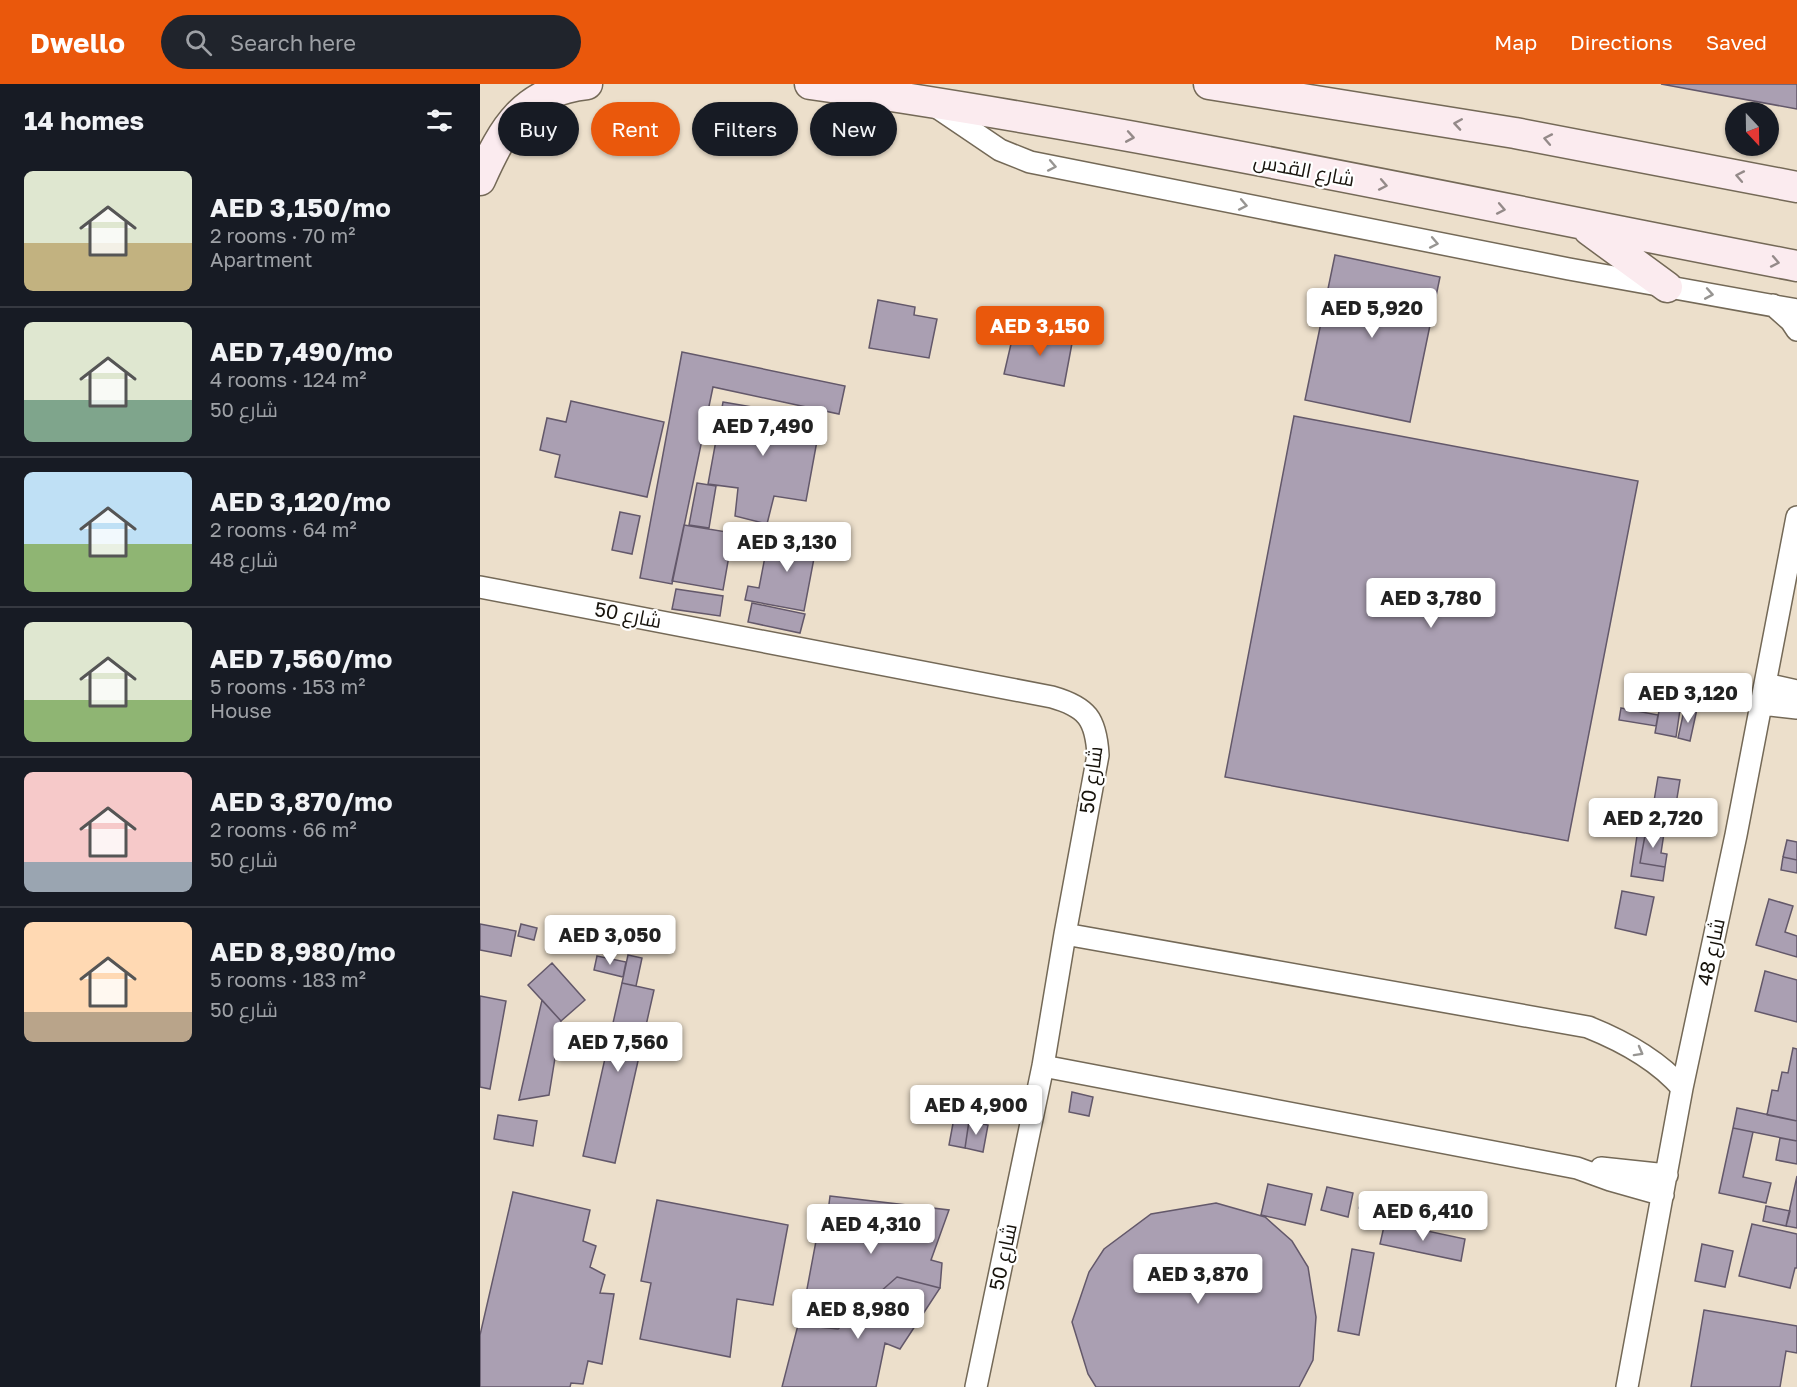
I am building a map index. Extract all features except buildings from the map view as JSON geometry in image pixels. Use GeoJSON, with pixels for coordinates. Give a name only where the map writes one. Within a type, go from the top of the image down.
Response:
{"type":"FeatureCollection","features":[{"type":"Feature","properties":{"kind":"main road"},"geometry":{"type":"LineString","coordinates":[[480,180],[502,134],[527,107],[560,89],[587,84]]}},
{"type":"Feature","properties":{"kind":"main road","name":"شارع القدس"},"geometry":{"type":"LineString","coordinates":[[810,84],[927,101],[1210,152],[1797,266]]}},
{"type":"Feature","properties":{"kind":"main road"},"geometry":{"type":"LineString","coordinates":[[1209,84],[1515,133],[1797,187]]}},
{"type":"Feature","properties":{"kind":"main road"},"geometry":{"type":"LineString","coordinates":[[1581,224],[1667,287]]}},
{"type":"Feature","properties":{"kind":"street"},"geometry":{"type":"LineString","coordinates":[[927,101],[1000,150],[1030,162],[1424,241],[1797,309]]}},
{"type":"Feature","properties":{"kind":"street"},"geometry":{"type":"LineString","coordinates":[[1773,305],[1791,321],[1797,330]]}},
{"type":"Feature","properties":{"kind":"street","name":"شارع 48"},"geometry":{"type":"LineString","coordinates":[[1627,1387],[1682,1088],[1764,694],[1797,517]]}},
{"type":"Feature","properties":{"kind":"street","name":"شارع 50"},"geometry":{"type":"LineString","coordinates":[[480,587],[1052,697],[1072,703],[1088,716],[1097,735],[1098,756],[1043,1066],[976,1387]]}},
{"type":"Feature","properties":{"kind":"street"},"geometry":{"type":"LineString","coordinates":[[1764,694],[1797,691]]}},
{"type":"Feature","properties":{"kind":"street"},"geometry":{"type":"LineString","coordinates":[[1764,694],[1797,708]]}},
{"type":"Feature","properties":{"kind":"street"},"geometry":{"type":"LineString","coordinates":[[1065,934],[1588,1027],[1656,1062],[1682,1088]]}},
{"type":"Feature","properties":{"kind":"street"},"geometry":{"type":"LineString","coordinates":[[1043,1066],[1577,1168],[1612,1168],[1665,1185]]}}]}
